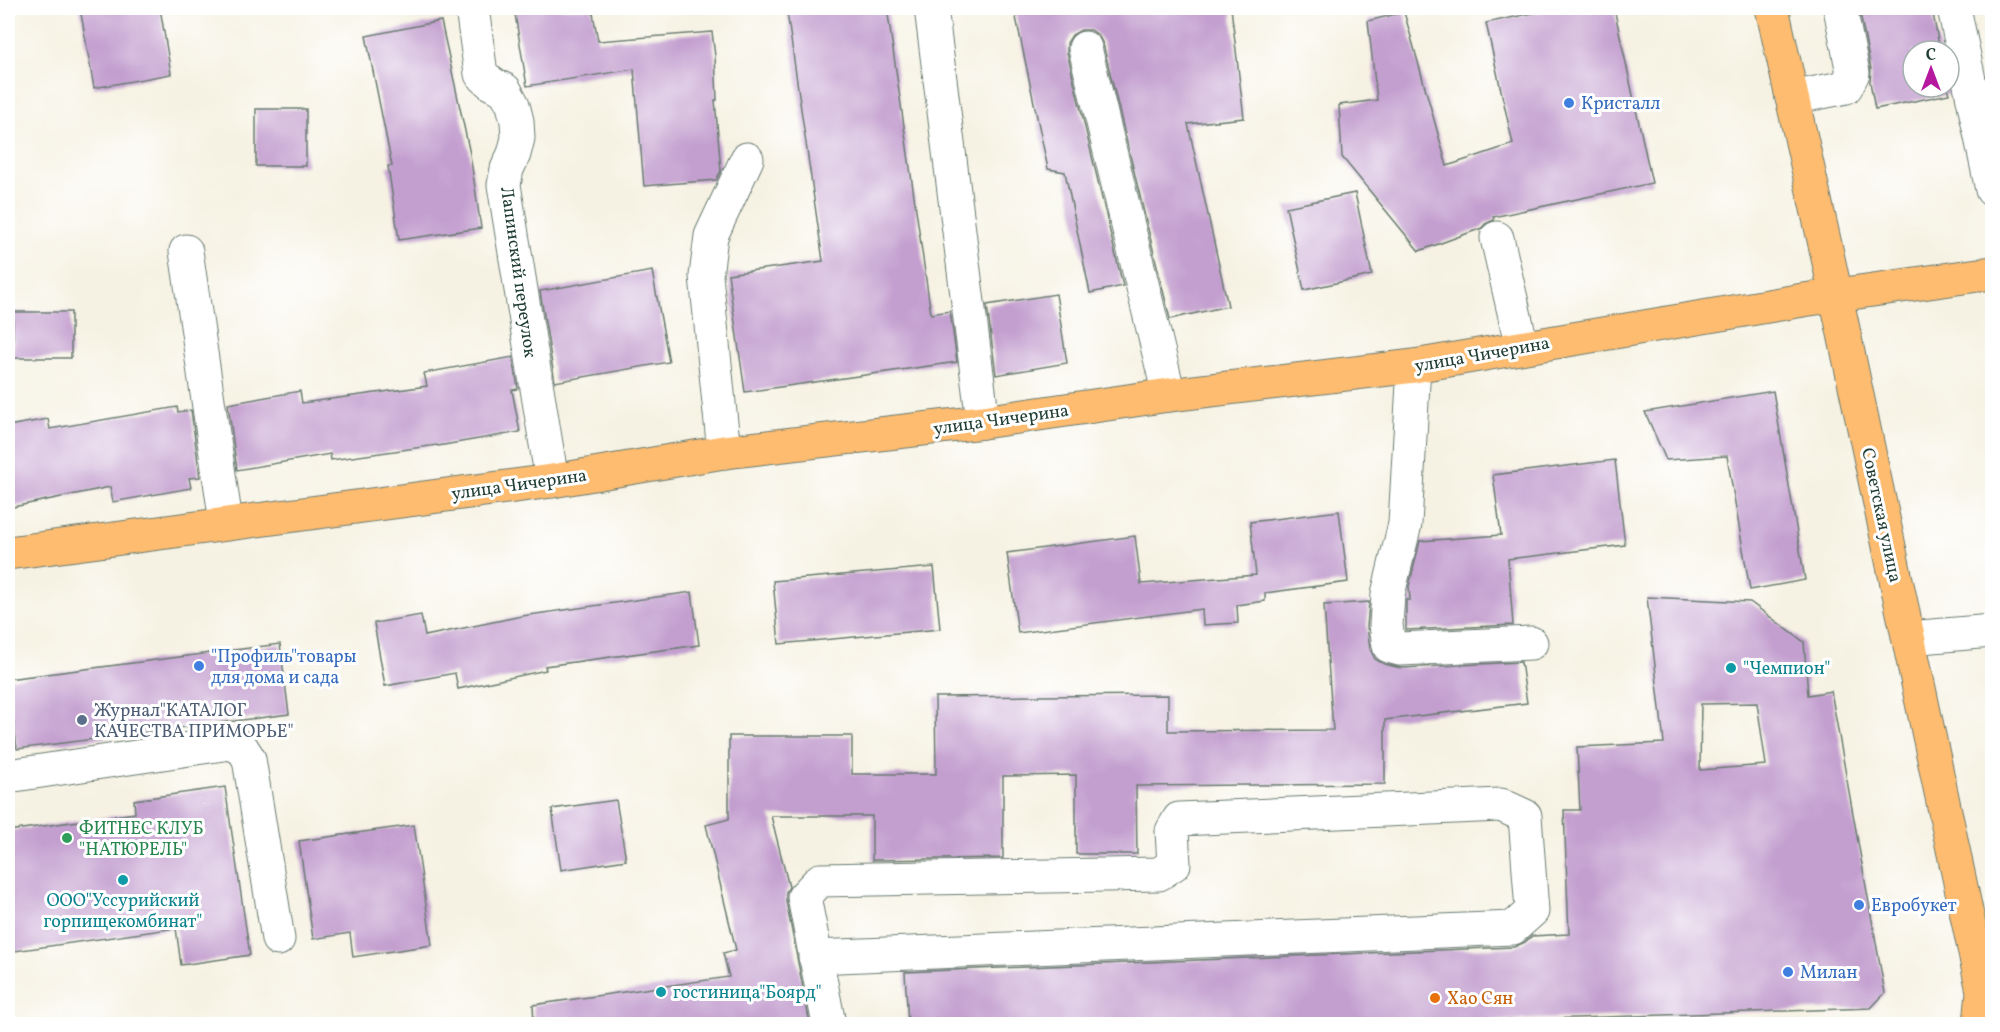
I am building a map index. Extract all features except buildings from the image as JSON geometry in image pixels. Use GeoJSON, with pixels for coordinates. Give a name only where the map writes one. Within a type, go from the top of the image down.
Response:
{"type":"FeatureCollection","features":[{"type":"Feature","properties":{"kind":"main road","name":"Советская улица"},"geometry":{"type":"LineString","coordinates":[[1772,8],[1983,991],[1980,1024]]}},
{"type":"Feature","properties":{"kind":"main road","name":"улица Чичерина"},"geometry":{"type":"LineString","coordinates":[[8,553],[226,522],[552,481],[724,452],[983,422],[1169,395],[1413,366],[1835,296],[1992,273]]}},
{"type":"Feature","properties":{"kind":"street","name":"Лапинский переулок"},"geometry":{"type":"LineString","coordinates":[[472,8],[481,74],[492,84],[505,90],[518,121],[518,138],[504,185],[552,481]]}},
{"type":"Feature","properties":{"kind":"street"},"geometry":{"type":"LineString","coordinates":[[931,8],[983,422]]}},
{"type":"Feature","properties":{"kind":"street"},"geometry":{"type":"LineString","coordinates":[[1792,98],[1846,87],[1853,73],[1840,8]]}},
{"type":"Feature","properties":{"kind":"street"},"geometry":{"type":"LineString","coordinates":[[1954,8],[1992,190]]}},
{"type":"Feature","properties":{"kind":"street"},"geometry":{"type":"LineString","coordinates":[[1085,48],[1169,395]]}},
{"type":"Feature","properties":{"kind":"street"},"geometry":{"type":"LineString","coordinates":[[724,452],[706,276],[711,236],[747,159]]}},
{"type":"Feature","properties":{"kind":"street"},"geometry":{"type":"LineString","coordinates":[[1497,238],[1522,347]]}},
{"type":"Feature","properties":{"kind":"street"},"geometry":{"type":"LineString","coordinates":[[186,250],[226,522]]}},
{"type":"Feature","properties":{"kind":"street"},"geometry":{"type":"LineString","coordinates":[[1413,366],[1405,524],[1388,594],[1386,625],[1389,646],[1400,649],[1531,643]]}},
{"type":"Feature","properties":{"kind":"street"},"geometry":{"type":"LineString","coordinates":[[1909,638],[1992,631]]}},
{"type":"Feature","properties":{"kind":"street"},"geometry":{"type":"LineString","coordinates":[[8,776],[230,743],[242,748],[249,759],[278,939]]}},
{"type":"Feature","properties":{"kind":"street"},"geometry":{"type":"LineString","coordinates":[[815,957],[1514,928],[1532,911],[1525,816],[1501,805],[1179,819],[1172,831],[1174,864],[1159,874],[820,880],[804,897],[815,957],[829,1024]]}},
{"type":"Feature","properties":{"kind":"place","name":"Кристалл"},"geometry":{"type":"Point","coordinates":[1569,103]}},
{"type":"Feature","properties":{"kind":"place","name":"\"Профиль\"товары для дома и сада"},"geometry":{"type":"Point","coordinates":[199,666]}},
{"type":"Feature","properties":{"kind":"place","name":"\"Чемпион\""},"geometry":{"type":"Point","coordinates":[1731,668]}},
{"type":"Feature","properties":{"kind":"place","name":"Журнал\"КАТАЛОГ КАЧЕСТВА ПРИМОРЬЕ\""},"geometry":{"type":"Point","coordinates":[82,720]}},
{"type":"Feature","properties":{"kind":"place","name":"ФИТНЕС КЛУБ \"НАТЮРЕЛЬ\""},"geometry":{"type":"Point","coordinates":[67,838]}},
{"type":"Feature","properties":{"kind":"place","name":"ООО\"Уссурийский горпищекомбинат\""},"geometry":{"type":"Point","coordinates":[123,880]}},
{"type":"Feature","properties":{"kind":"place","name":"Евробукет"},"geometry":{"type":"Point","coordinates":[1859,905]}},
{"type":"Feature","properties":{"kind":"place","name":"Милан"},"geometry":{"type":"Point","coordinates":[1788,972]}},
{"type":"Feature","properties":{"kind":"place","name":"гостиница\"Боярд\""},"geometry":{"type":"Point","coordinates":[661,992]}},
{"type":"Feature","properties":{"kind":"place","name":"Хао Сян"},"geometry":{"type":"Point","coordinates":[1435,998]}}]}
